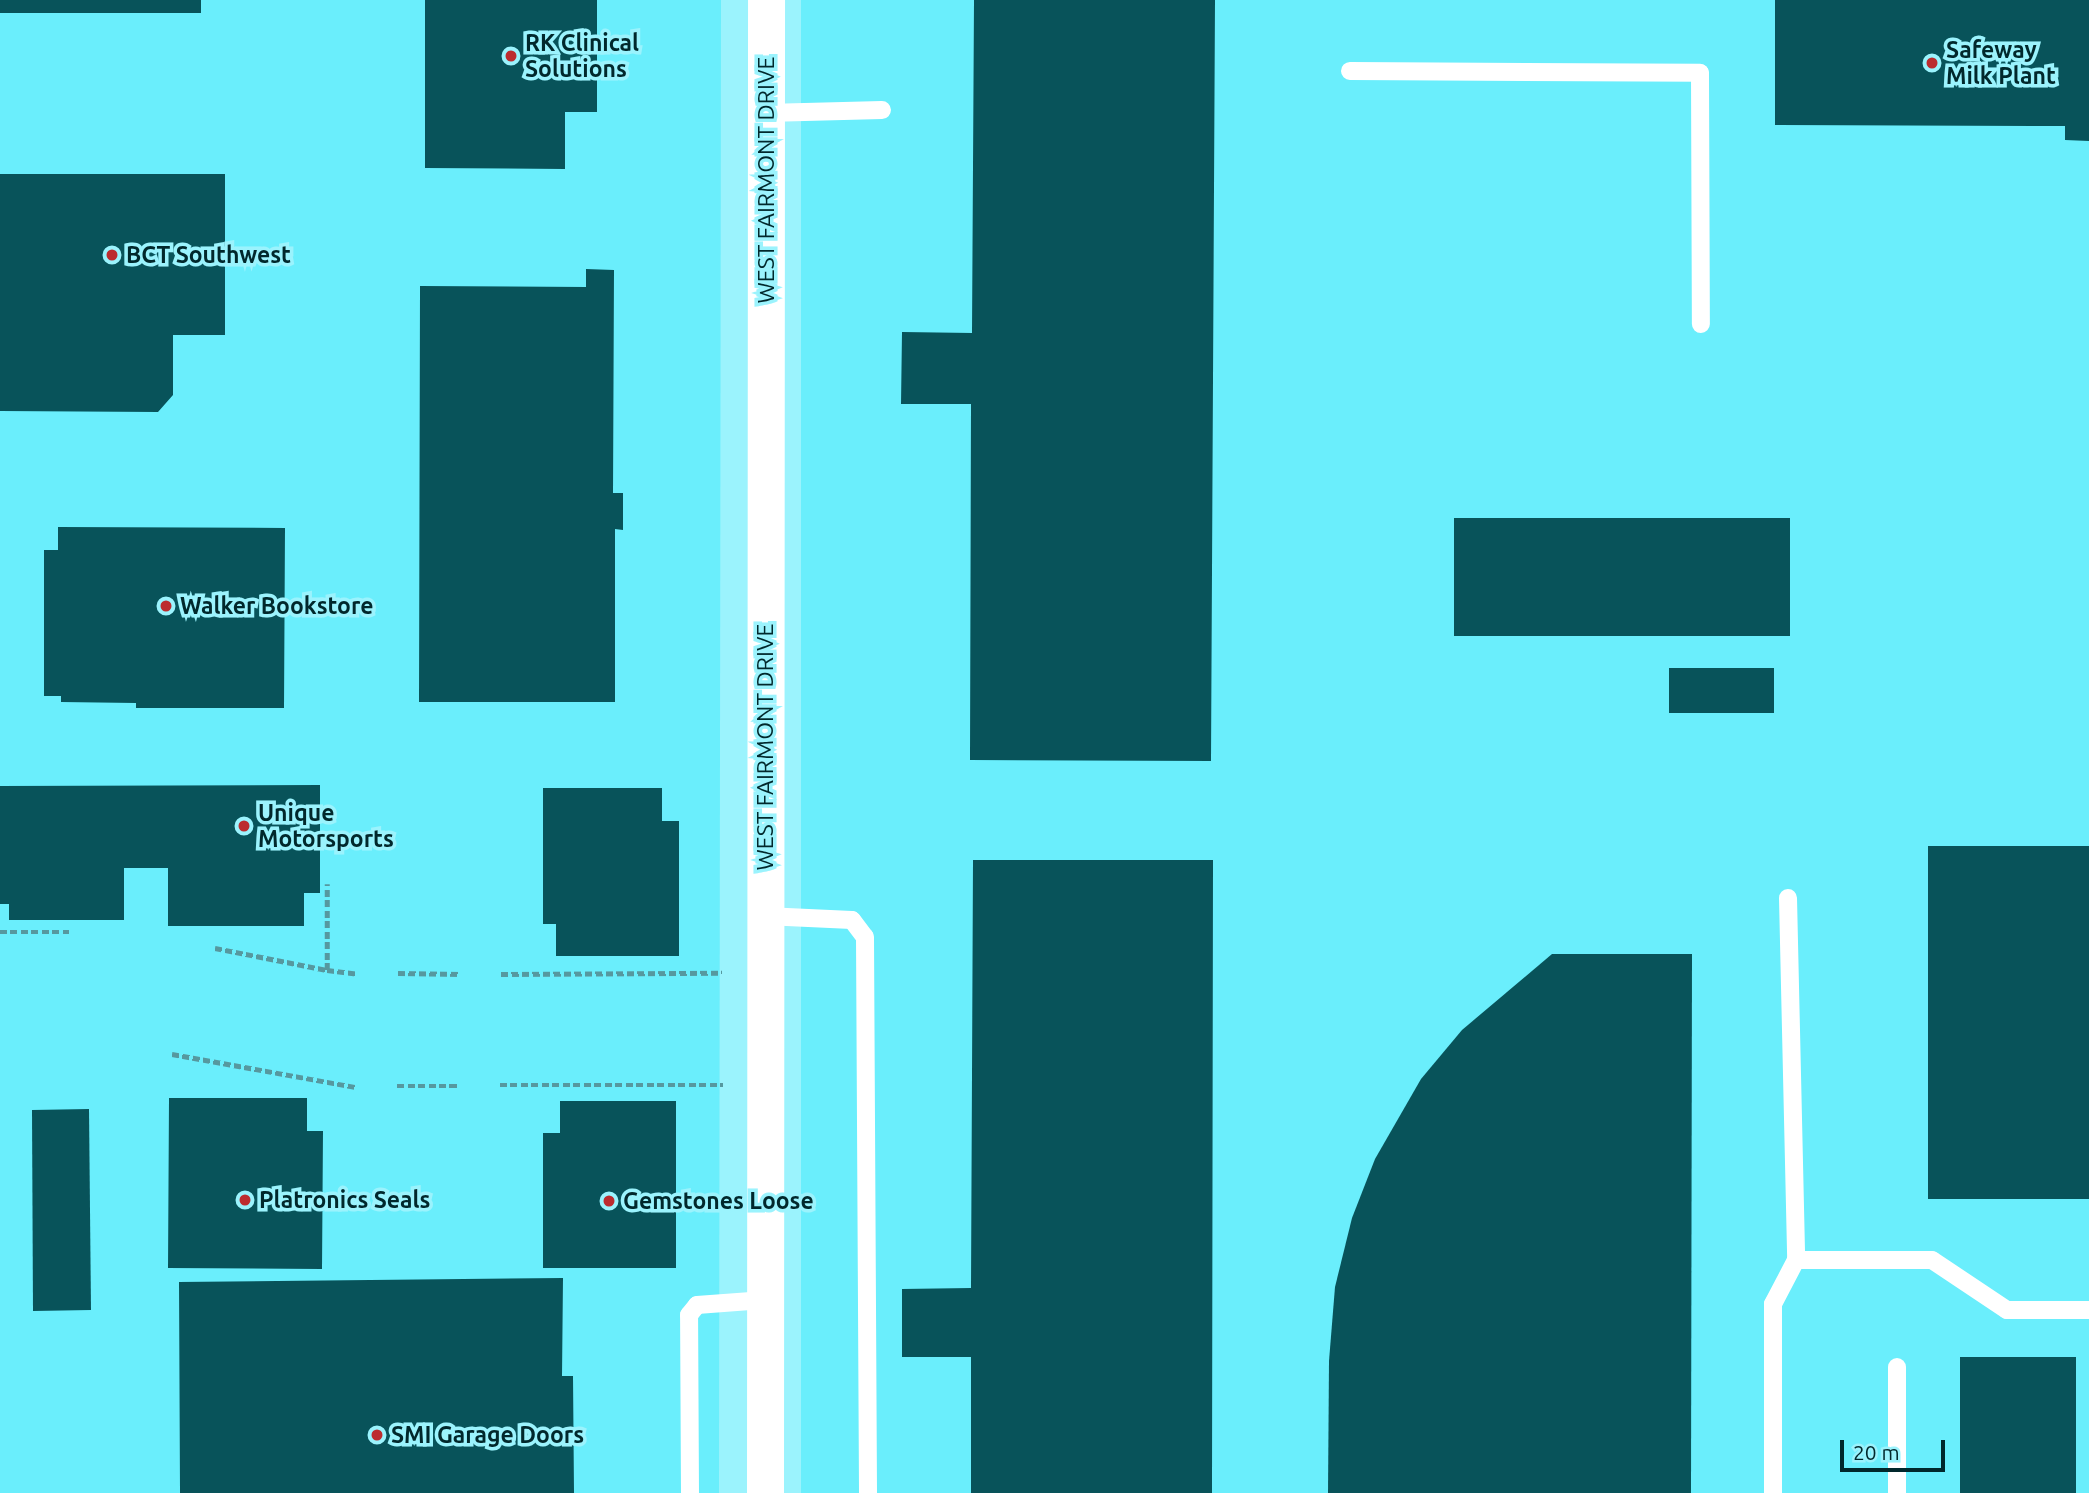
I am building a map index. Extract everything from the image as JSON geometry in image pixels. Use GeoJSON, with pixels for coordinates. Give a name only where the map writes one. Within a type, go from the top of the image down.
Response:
{"type":"FeatureCollection","features":[{"type":"Feature","properties":{"kind":"street","name":"WEST FAIRMONT DRIVE"},"geometry":{"type":"LineString","coordinates":[[765,1493],[766,0]]}},
{"type":"Feature","properties":{"kind":"lane"},"geometry":{"type":"LineString","coordinates":[[1350,71],[1700,73],[1701,324]]}},
{"type":"Feature","properties":{"kind":"lane"},"geometry":{"type":"LineString","coordinates":[[766,113],[882,110]]}},
{"type":"Feature","properties":{"kind":"lane"},"geometry":{"type":"LineString","coordinates":[[1773,1493],[1773,1304],[1796,1260],[1788,898]]}},
{"type":"Feature","properties":{"kind":"lane"},"geometry":{"type":"LineString","coordinates":[[765,916],[852,920],[865,937],[868,1493]]}},
{"type":"Feature","properties":{"kind":"lane"},"geometry":{"type":"LineString","coordinates":[[1796,1260],[1932,1260],[2007,1310],[2089,1310]]}},
{"type":"Feature","properties":{"kind":"lane"},"geometry":{"type":"LineString","coordinates":[[690,1493],[689,1315],[696,1305],[765,1300]]}},
{"type":"Feature","properties":{"kind":"lane"},"geometry":{"type":"LineString","coordinates":[[1897,1367],[1897,1493]]}},
{"type":"Feature","properties":{"kind":"path"},"geometry":{"type":"LineString","coordinates":[[327,884],[327,970]]}},
{"type":"Feature","properties":{"kind":"path"},"geometry":{"type":"LineString","coordinates":[[0,932],[69,932]]}},
{"type":"Feature","properties":{"kind":"path"},"geometry":{"type":"LineString","coordinates":[[215,948],[358,974]]}},
{"type":"Feature","properties":{"kind":"path"},"geometry":{"type":"LineString","coordinates":[[398,973],[461,974]]}},
{"type":"Feature","properties":{"kind":"path"},"geometry":{"type":"LineString","coordinates":[[501,974],[722,973]]}},
{"type":"Feature","properties":{"kind":"path"},"geometry":{"type":"LineString","coordinates":[[172,1054],[356,1087]]}},
{"type":"Feature","properties":{"kind":"path"},"geometry":{"type":"LineString","coordinates":[[500,1085],[723,1085]]}},
{"type":"Feature","properties":{"kind":"path"},"geometry":{"type":"LineString","coordinates":[[397,1086],[459,1086]]}},
{"type":"Feature","properties":{"kind":"shaded area"},"geometry":{"type":"Polygon","coordinates":[[[0,0],[721,0],[719,1493],[0,1493],[0,0]]]}},
{"type":"Feature","properties":{"kind":"shaded area"},"geometry":{"type":"Polygon","coordinates":[[[801,0],[2089,0],[2089,1493],[801,1493],[801,0]]]}},
{"type":"Feature","properties":{"kind":"building"},"geometry":{"type":"Polygon","coordinates":[[[0,0],[201,0],[201,13],[0,13],[0,0]]]}},
{"type":"Feature","properties":{"kind":"building","name":"RK Clinical Solutions"},"geometry":{"type":"Polygon","coordinates":[[[425,0],[597,0],[597,112],[565,112],[565,169],[425,168],[425,0]]]}},
{"type":"Feature","properties":{"kind":"building"},"geometry":{"type":"Polygon","coordinates":[[[974,0],[1215,0],[1211,761],[970,760],[971,404],[901,404],[902,332],[972,333],[974,0]]]}},
{"type":"Feature","properties":{"kind":"building","name":"Safeway Milk Plant"},"geometry":{"type":"Polygon","coordinates":[[[1775,0],[2089,0],[2089,141],[2065,140],[2065,126],[1775,125],[1775,0]]]}},
{"type":"Feature","properties":{"kind":"building","name":"BCT Southwest"},"geometry":{"type":"Polygon","coordinates":[[[0,174],[225,174],[225,335],[173,335],[173,395],[158,412],[0,411],[0,174]]]}},
{"type":"Feature","properties":{"kind":"building"},"geometry":{"type":"Polygon","coordinates":[[[586,269],[614,270],[613,493],[623,493],[623,530],[615,529],[615,702],[419,702],[420,286],[586,287],[586,269]]]}},
{"type":"Feature","properties":{"kind":"building"},"geometry":{"type":"Polygon","coordinates":[[[1454,518],[1790,518],[1790,636],[1454,636],[1454,518]]]}},
{"type":"Feature","properties":{"kind":"building","name":"Walker Bookstore"},"geometry":{"type":"Polygon","coordinates":[[[58,527],[285,528],[284,708],[136,708],[136,703],[61,702],[61,696],[44,696],[44,550],[58,550],[58,527]]]}},
{"type":"Feature","properties":{"kind":"building"},"geometry":{"type":"Polygon","coordinates":[[[1669,668],[1774,668],[1774,713],[1669,713],[1669,668]]]}},
{"type":"Feature","properties":{"kind":"building"},"geometry":{"type":"Polygon","coordinates":[[[320,785],[320,893],[304,893],[304,926],[168,926],[168,868],[124,868],[124,920],[9,920],[9,904],[0,904],[0,786],[320,785]]]}},
{"type":"Feature","properties":{"kind":"building"},"geometry":{"type":"Polygon","coordinates":[[[543,788],[662,788],[662,821],[679,821],[679,956],[556,956],[556,924],[543,924],[543,788]]]}},
{"type":"Feature","properties":{"kind":"building"},"geometry":{"type":"Polygon","coordinates":[[[1928,846],[2089,846],[2089,1199],[1928,1199],[1928,846]]]}},
{"type":"Feature","properties":{"kind":"building"},"geometry":{"type":"Polygon","coordinates":[[[973,860],[1213,860],[1212,1493],[971,1493],[971,1357],[902,1357],[902,1289],[971,1288],[973,860]]]}},
{"type":"Feature","properties":{"kind":"building"},"geometry":{"type":"Polygon","coordinates":[[[1552,954],[1692,954],[1691,1493],[1328,1493],[1329,1361],[1335,1287],[1352,1218],[1375,1159],[1421,1079],[1462,1030],[1552,954]]]}},
{"type":"Feature","properties":{"kind":"building","name":"Platronics Seals"},"geometry":{"type":"Polygon","coordinates":[[[169,1098],[307,1098],[307,1131],[323,1131],[322,1269],[168,1268],[169,1098]]]}},
{"type":"Feature","properties":{"kind":"building","name":"Gemstones Loose"},"geometry":{"type":"Polygon","coordinates":[[[560,1101],[676,1101],[676,1268],[543,1268],[543,1133],[560,1133],[560,1101]]]}},
{"type":"Feature","properties":{"kind":"building"},"geometry":{"type":"Polygon","coordinates":[[[89,1109],[91,1310],[33,1311],[32,1110],[89,1109]]]}},
{"type":"Feature","properties":{"kind":"building","name":"SMI Garage Doors"},"geometry":{"type":"Polygon","coordinates":[[[563,1278],[562,1376],[573,1376],[574,1493],[180,1493],[179,1282],[563,1278]]]}},
{"type":"Feature","properties":{"kind":"building"},"geometry":{"type":"Polygon","coordinates":[[[1960,1357],[2076,1357],[2076,1493],[1960,1493],[1960,1357]]]}},
{"type":"Feature","properties":{"kind":"place","name":"RK Clinical Solutions"},"geometry":{"type":"Point","coordinates":[511,56]}},
{"type":"Feature","properties":{"kind":"place","name":"Safeway Milk Plant"},"geometry":{"type":"Point","coordinates":[1932,63]}},
{"type":"Feature","properties":{"kind":"place","name":"BCT Southwest"},"geometry":{"type":"Point","coordinates":[112,255]}},
{"type":"Feature","properties":{"kind":"place","name":"Walker Bookstore"},"geometry":{"type":"Point","coordinates":[166,606]}},
{"type":"Feature","properties":{"kind":"place","name":"Unique Motorsports"},"geometry":{"type":"Point","coordinates":[244,826]}},
{"type":"Feature","properties":{"kind":"place","name":"Platronics Seals"},"geometry":{"type":"Point","coordinates":[245,1200]}},
{"type":"Feature","properties":{"kind":"place","name":"Gemstones Loose"},"geometry":{"type":"Point","coordinates":[609,1201]}},
{"type":"Feature","properties":{"kind":"place","name":"SMI Garage Doors"},"geometry":{"type":"Point","coordinates":[377,1435]}}]}
